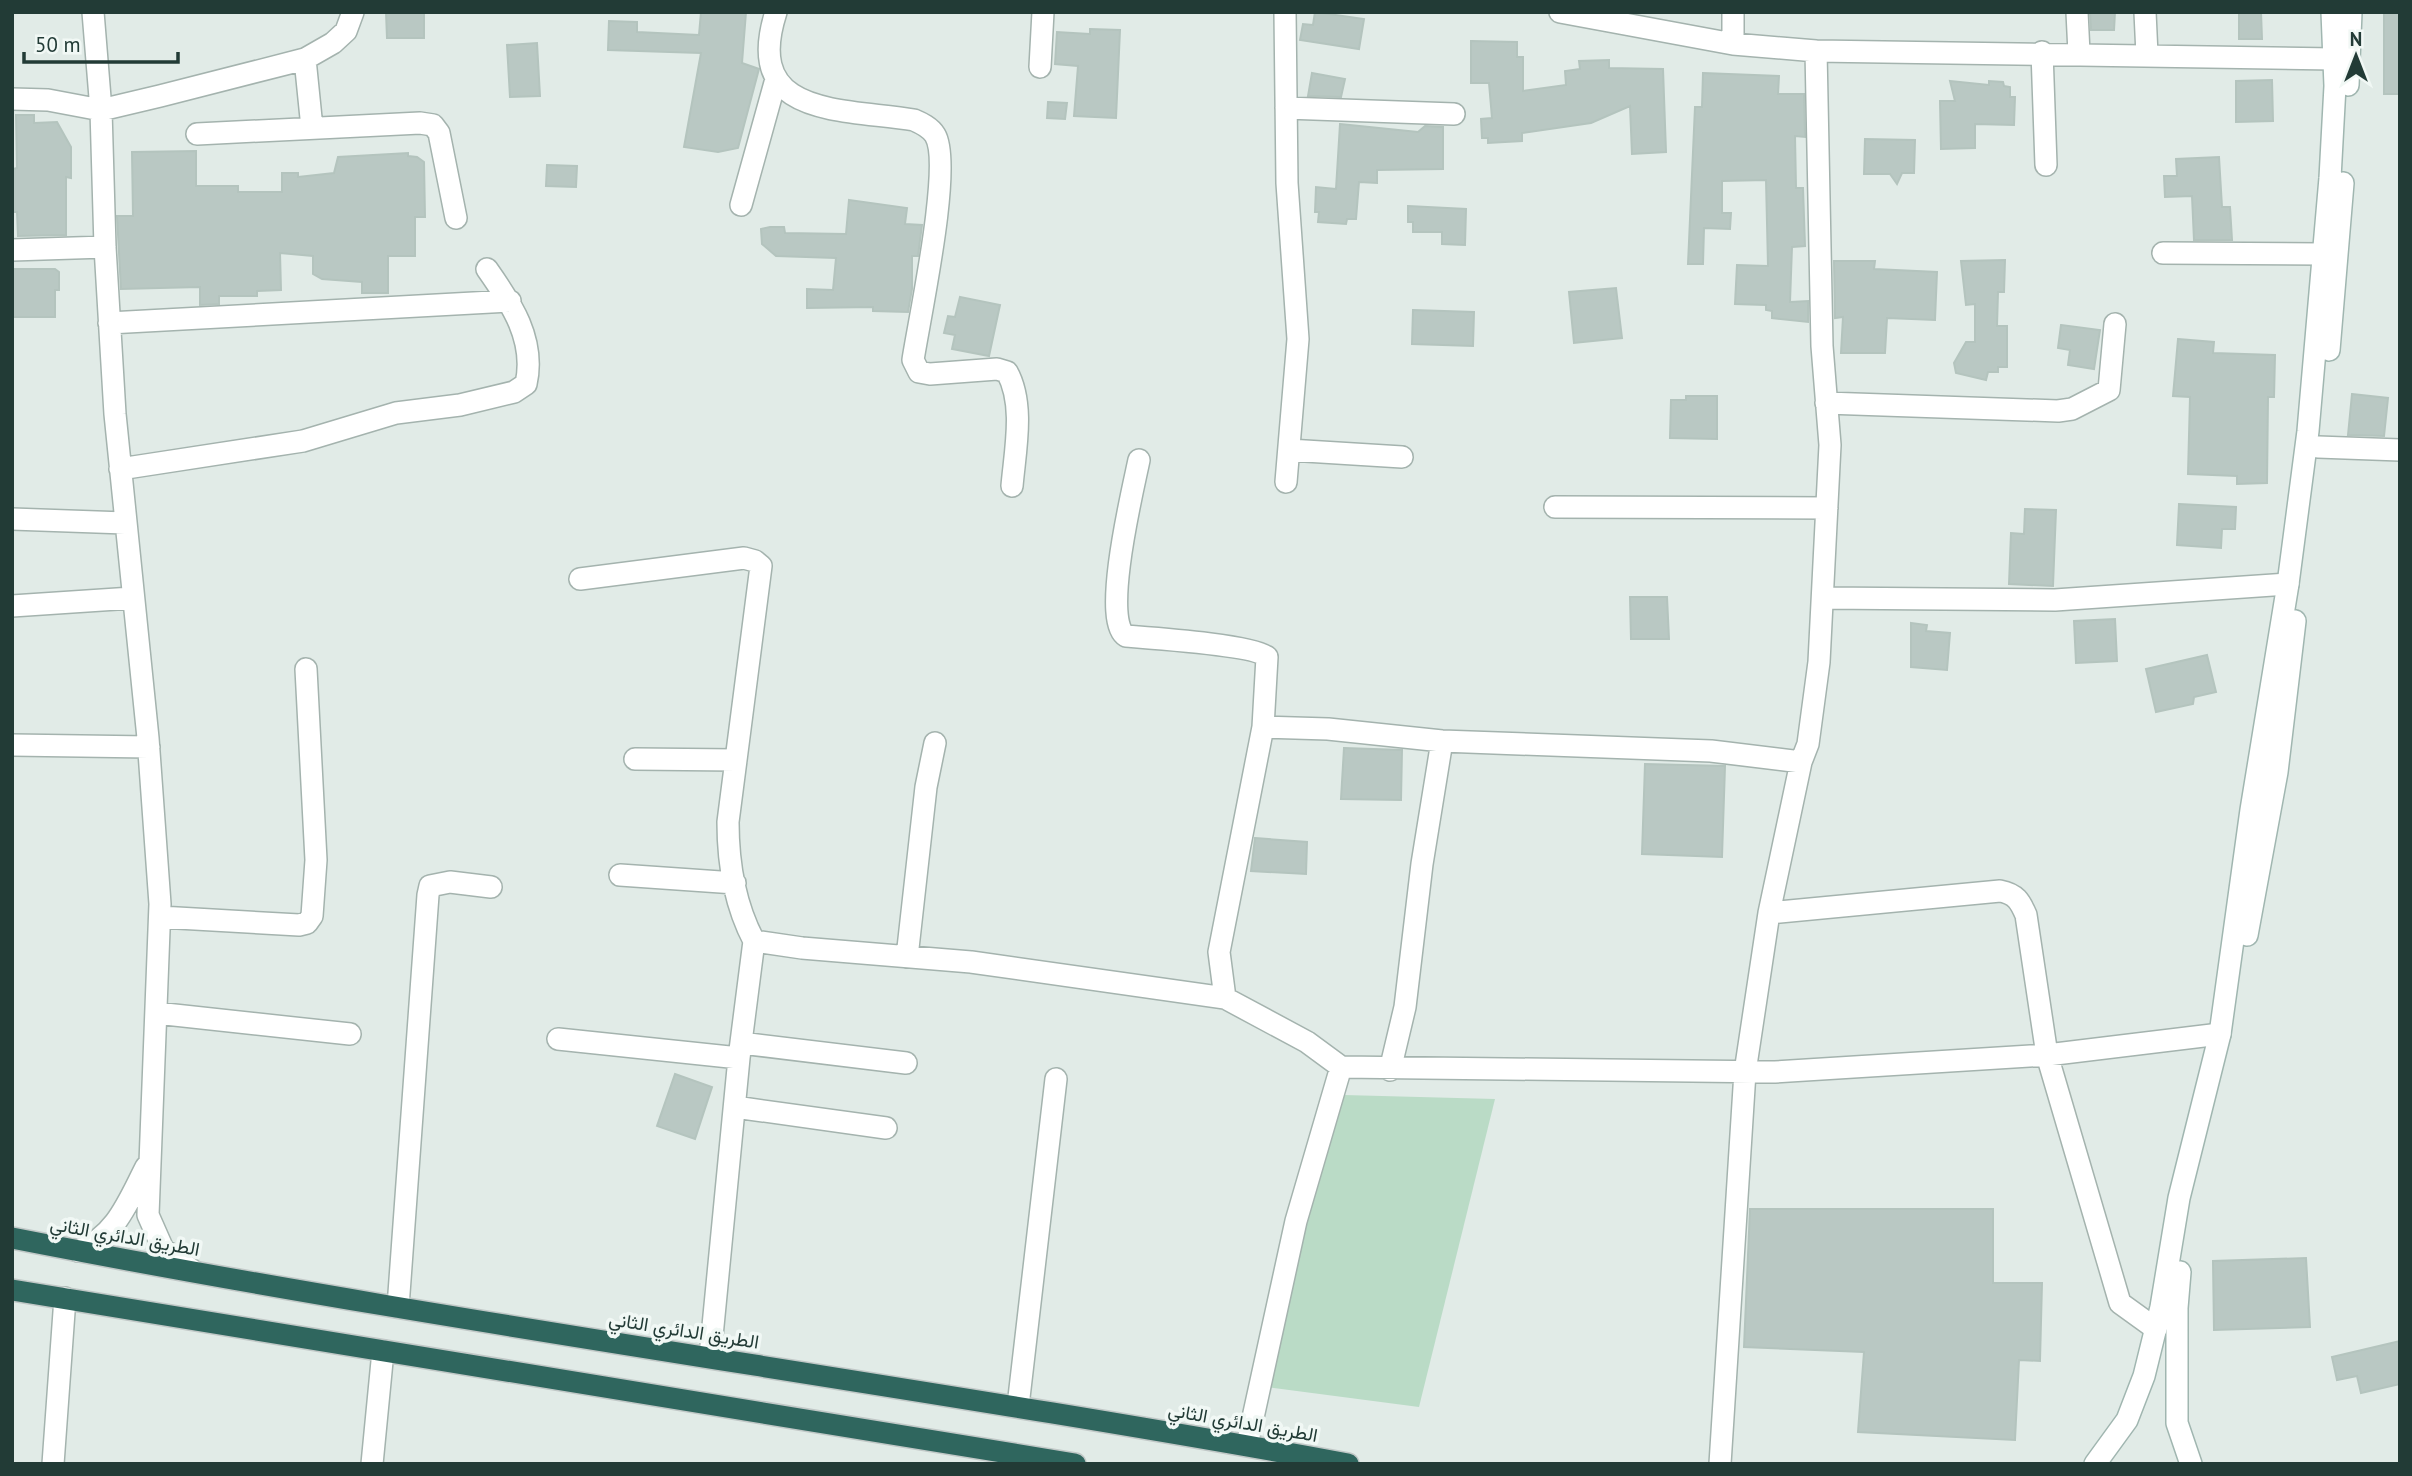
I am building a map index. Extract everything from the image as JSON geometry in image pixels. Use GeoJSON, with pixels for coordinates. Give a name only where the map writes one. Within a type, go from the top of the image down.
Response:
{"type":"FeatureCollection","features":[{"type":"Feature","properties":{"kind":"highway","name":"الطريق الدائري الثاني"},"geometry":{"type":"LineString","coordinates":[[12,1238],[398,1307],[1018,1406],[1348,1464]]}},
{"type":"Feature","properties":{"kind":"highway"},"geometry":{"type":"LineString","coordinates":[[13,1291],[1075,1464]]}},
{"type":"Feature","properties":{"kind":"street"},"geometry":{"type":"LineString","coordinates":[[93,12],[101,110],[109,323],[132,598],[149,747],[160,917],[148,1215],[163,1249],[193,1271]]}},
{"type":"Feature","properties":{"kind":"street"},"geometry":{"type":"LineString","coordinates":[[12,99],[48,100],[101,110],[305,59],[334,43],[346,31],[353,12]]}},
{"type":"Feature","properties":{"kind":"street"},"geometry":{"type":"LineString","coordinates":[[775,12],[767,38],[767,58],[776,79],[787,94],[808,104],[914,120],[926,125],[936,136],[939,154],[938,207],[913,360],[919,372],[930,374],[997,369],[1007,372],[1013,382],[1016,408],[1012,486]]}},
{"type":"Feature","properties":{"kind":"street"},"geometry":{"type":"LineString","coordinates":[[1040,67],[1043,12]]}},
{"type":"Feature","properties":{"kind":"street"},"geometry":{"type":"LineString","coordinates":[[1285,12],[1286,108],[1298,339],[1286,482]]}},
{"type":"Feature","properties":{"kind":"street"},"geometry":{"type":"LineString","coordinates":[[1560,12],[1733,44],[1816,51],[2042,52],[2334,59]]}},
{"type":"Feature","properties":{"kind":"street"},"geometry":{"type":"LineString","coordinates":[[1733,12],[1733,44]]}},
{"type":"Feature","properties":{"kind":"street"},"geometry":{"type":"LineString","coordinates":[[2077,12],[2078,53]]}},
{"type":"Feature","properties":{"kind":"street"},"geometry":{"type":"LineString","coordinates":[[2145,12],[2147,55]]}},
{"type":"Feature","properties":{"kind":"street"},"geometry":{"type":"LineString","coordinates":[[2095,1464],[2127,1420],[2144,1376],[2156,1329],[2179,1198],[2220,1034],[2250,810],[2288,584],[2308,431],[2330,178],[2334,59],[2332,12]]}},
{"type":"Feature","properties":{"kind":"street"},"geometry":{"type":"LineString","coordinates":[[2191,1464],[2177,1423],[2176,1308],[2184,1234],[2239,980],[2277,772],[2338,272],[2351,12]]}},
{"type":"Feature","properties":{"kind":"street"},"geometry":{"type":"LineString","coordinates":[[1720,1464],[1745,1072],[1769,913],[1813,710],[1823,598],[1830,445],[1822,346],[1816,51]]}},
{"type":"Feature","properties":{"kind":"street"},"geometry":{"type":"LineString","coordinates":[[2042,52],[2046,165]]}},
{"type":"Feature","properties":{"kind":"street"},"geometry":{"type":"LineString","coordinates":[[305,59],[312,128]]}},
{"type":"Feature","properties":{"kind":"street"},"geometry":{"type":"LineString","coordinates":[[741,205],[776,79]]}},
{"type":"Feature","properties":{"kind":"street"},"geometry":{"type":"LineString","coordinates":[[1286,108],[1454,114]]}},
{"type":"Feature","properties":{"kind":"street"},"geometry":{"type":"LineString","coordinates":[[198,134],[420,123],[433,125],[439,133],[456,218]]}},
{"type":"Feature","properties":{"kind":"street"},"geometry":{"type":"LineString","coordinates":[[12,250],[105,247]]}},
{"type":"Feature","properties":{"kind":"street"},"geometry":{"type":"LineString","coordinates":[[2163,253],[2322,254]]}},
{"type":"Feature","properties":{"kind":"street"},"geometry":{"type":"LineString","coordinates":[[120,469],[303,441],[396,413],[460,405],[514,392],[526,384],[529,369],[519,320],[510,301],[486,269]]}},
{"type":"Feature","properties":{"kind":"street"},"geometry":{"type":"LineString","coordinates":[[109,323],[510,301]]}},
{"type":"Feature","properties":{"kind":"street"},"geometry":{"type":"LineString","coordinates":[[1826,403],[2058,411],[2073,409],[2109,390],[2115,324]]}},
{"type":"Feature","properties":{"kind":"street"},"geometry":{"type":"LineString","coordinates":[[2318,447],[2400,450]]}},
{"type":"Feature","properties":{"kind":"street"},"geometry":{"type":"LineString","coordinates":[[1289,450],[1402,457]]}},
{"type":"Feature","properties":{"kind":"street"},"geometry":{"type":"LineString","coordinates":[[1139,460],[1116,592],[1117,627],[1126,636],[1263,653],[1267,662],[1263,727],[1219,952],[1225,998]]}},
{"type":"Feature","properties":{"kind":"street"},"geometry":{"type":"LineString","coordinates":[[1555,507],[1827,508]]}},
{"type":"Feature","properties":{"kind":"street"},"geometry":{"type":"LineString","coordinates":[[12,519],[125,523]]}},
{"type":"Feature","properties":{"kind":"street"},"geometry":{"type":"LineString","coordinates":[[580,579],[744,558],[761,566],[728,822],[741,916],[754,941],[740,1050],[709,1357]]}},
{"type":"Feature","properties":{"kind":"street"},"geometry":{"type":"LineString","coordinates":[[1823,598],[2056,600],[2288,584]]}},
{"type":"Feature","properties":{"kind":"street"},"geometry":{"type":"LineString","coordinates":[[12,606],[132,598]]}},
{"type":"Feature","properties":{"kind":"street"},"geometry":{"type":"LineString","coordinates":[[160,917],[299,925],[307,923],[312,916],[316,860],[306,669]]}},
{"type":"Feature","properties":{"kind":"street"},"geometry":{"type":"LineString","coordinates":[[1263,727],[1328,729],[1442,741],[1712,751],[1801,762]]}},
{"type":"Feature","properties":{"kind":"street"},"geometry":{"type":"LineString","coordinates":[[1390,1070],[1405,1007],[1422,864],[1442,741]]}},
{"type":"Feature","properties":{"kind":"street"},"geometry":{"type":"LineString","coordinates":[[907,957],[926,787],[935,743]]}},
{"type":"Feature","properties":{"kind":"street"},"geometry":{"type":"LineString","coordinates":[[12,745],[149,747]]}},
{"type":"Feature","properties":{"kind":"street"},"geometry":{"type":"LineString","coordinates":[[635,759],[736,760]]}},
{"type":"Feature","properties":{"kind":"street"},"geometry":{"type":"LineString","coordinates":[[620,875],[735,883]]}},
{"type":"Feature","properties":{"kind":"street"},"geometry":{"type":"LineString","coordinates":[[398,1307],[428,895],[430,886],[450,882],[491,887]]}},
{"type":"Feature","properties":{"kind":"street"},"geometry":{"type":"LineString","coordinates":[[1769,913],[2000,891],[2012,893],[2026,915],[2048,1055],[2120,1303],[2156,1329]]}},
{"type":"Feature","properties":{"kind":"street"},"geometry":{"type":"LineString","coordinates":[[754,941],[1104,978],[1225,998],[1307,1042],[1340,1067],[1390,1070],[1745,1072],[2048,1055],[2220,1034]]}},
{"type":"Feature","properties":{"kind":"street"},"geometry":{"type":"LineString","coordinates":[[156,1013],[351,1034]]}},
{"type":"Feature","properties":{"kind":"street"},"geometry":{"type":"LineString","coordinates":[[558,1039],[906,1063]]}},
{"type":"Feature","properties":{"kind":"street"},"geometry":{"type":"LineString","coordinates":[[1247,1445],[1296,1221],[1340,1067]]}},
{"type":"Feature","properties":{"kind":"street"},"geometry":{"type":"LineString","coordinates":[[1018,1406],[1056,1079]]}},
{"type":"Feature","properties":{"kind":"street"},"geometry":{"type":"LineString","coordinates":[[735,1107],[886,1128]]}},
{"type":"Feature","properties":{"kind":"street"},"geometry":{"type":"LineString","coordinates":[[78,1251],[97,1243],[122,1214],[149,1163]]}},
{"type":"Feature","properties":{"kind":"street"},"geometry":{"type":"LineString","coordinates":[[53,1464],[65,1298]]}},
{"type":"Feature","properties":{"kind":"street"},"geometry":{"type":"LineString","coordinates":[[372,1464],[383,1351]]}},
{"type":"Feature","properties":{"kind":"green space"},"geometry":{"type":"Polygon","coordinates":[[[1344,1095],[1495,1099],[1419,1407],[1267,1387],[1334,1102],[1344,1095]]]}},
{"type":"Feature","properties":{"kind":"building"},"geometry":{"type":"Polygon","coordinates":[[[386,12],[424,12],[424,38],[387,38],[386,12]]]}},
{"type":"Feature","properties":{"kind":"building"},"geometry":{"type":"Polygon","coordinates":[[[701,12],[746,12],[742,63],[759,69],[738,148],[718,152],[684,147],[701,53],[608,50],[609,21],[637,22],[637,32],[699,35],[701,12]]]}},
{"type":"Feature","properties":{"kind":"building"},"geometry":{"type":"Polygon","coordinates":[[[1315,12],[1364,19],[1359,49],[1300,40],[1303,24],[1313,25],[1315,12]]]}},
{"type":"Feature","properties":{"kind":"building"},"geometry":{"type":"Polygon","coordinates":[[[2090,12],[2115,12],[2114,30],[2091,30],[2090,12]]]}},
{"type":"Feature","properties":{"kind":"building"},"geometry":{"type":"Polygon","coordinates":[[[2239,12],[2261,12],[2262,39],[2239,39],[2239,12]]]}},
{"type":"Feature","properties":{"kind":"building"},"geometry":{"type":"Polygon","coordinates":[[[2384,12],[2400,12],[2400,94],[2384,94],[2384,12]]]}},
{"type":"Feature","properties":{"kind":"building"},"geometry":{"type":"Polygon","coordinates":[[[1090,29],[1120,30],[1116,118],[1074,116],[1078,66],[1055,64],[1057,32],[1090,34],[1090,29]]]}},
{"type":"Feature","properties":{"kind":"building"},"geometry":{"type":"Polygon","coordinates":[[[1471,41],[1517,42],[1517,57],[1523,57],[1523,91],[1566,85],[1565,71],[1580,69],[1579,61],[1609,60],[1609,68],[1663,69],[1666,152],[1632,154],[1630,106],[1591,123],[1522,133],[1522,141],[1488,143],[1488,138],[1482,138],[1481,119],[1492,118],[1489,83],[1471,83],[1471,41]]]}},
{"type":"Feature","properties":{"kind":"building"},"geometry":{"type":"Polygon","coordinates":[[[537,43],[540,96],[510,97],[507,45],[537,43]]]}},
{"type":"Feature","properties":{"kind":"building"},"geometry":{"type":"Polygon","coordinates":[[[1312,73],[1345,79],[1341,97],[1308,96],[1312,73]]]}},
{"type":"Feature","properties":{"kind":"building"},"geometry":{"type":"Polygon","coordinates":[[[1703,73],[1779,76],[1778,94],[1804,94],[1805,137],[1795,136],[1796,188],[1803,188],[1805,246],[1792,247],[1790,302],[1808,301],[1808,322],[1772,318],[1772,311],[1766,310],[1766,305],[1735,304],[1737,265],[1768,266],[1766,180],[1722,181],[1722,213],[1731,213],[1730,229],[1704,228],[1703,264],[1688,264],[1695,107],[1702,107],[1703,73]]]}},
{"type":"Feature","properties":{"kind":"building"},"geometry":{"type":"Polygon","coordinates":[[[2272,80],[2273,121],[2236,122],[2236,81],[2272,80]]]}},
{"type":"Feature","properties":{"kind":"building"},"geometry":{"type":"Polygon","coordinates":[[[1950,81],[1989,85],[1989,81],[2003,82],[2004,86],[2010,87],[2010,97],[2015,97],[2014,125],[1975,124],[1975,148],[1941,149],[1940,101],[1955,101],[1950,81]]]}},
{"type":"Feature","properties":{"kind":"building"},"geometry":{"type":"Polygon","coordinates":[[[1048,102],[1067,103],[1065,119],[1047,118],[1048,102]]]}},
{"type":"Feature","properties":{"kind":"building"},"geometry":{"type":"Polygon","coordinates":[[[16,115],[34,115],[34,123],[57,122],[71,147],[71,178],[66,177],[66,235],[18,236],[17,212],[12,212],[13,169],[17,168],[16,115]]]}},
{"type":"Feature","properties":{"kind":"building"},"geometry":{"type":"Polygon","coordinates":[[[1340,124],[1418,132],[1425,126],[1443,127],[1443,169],[1377,170],[1377,183],[1359,182],[1356,219],[1347,219],[1346,224],[1318,222],[1319,212],[1315,212],[1316,187],[1336,189],[1340,124]]]}},
{"type":"Feature","properties":{"kind":"building"},"geometry":{"type":"Polygon","coordinates":[[[1865,139],[1915,140],[1914,173],[1902,173],[1897,184],[1890,174],[1864,174],[1865,139]]]}},
{"type":"Feature","properties":{"kind":"building"},"geometry":{"type":"Polygon","coordinates":[[[196,151],[196,186],[238,186],[238,192],[282,192],[282,173],[298,173],[298,177],[334,173],[338,157],[408,153],[408,156],[417,157],[424,162],[425,217],[415,217],[415,256],[388,256],[388,293],[362,293],[362,282],[322,279],[313,274],[313,256],[280,253],[281,290],[257,291],[257,296],[219,296],[219,304],[200,305],[200,287],[121,289],[117,216],[133,216],[132,152],[196,151]]]}},
{"type":"Feature","properties":{"kind":"building"},"geometry":{"type":"Polygon","coordinates":[[[2219,157],[2222,207],[2230,207],[2232,240],[2194,240],[2192,196],[2165,197],[2164,176],[2177,176],[2176,159],[2219,157]]]}},
{"type":"Feature","properties":{"kind":"building"},"geometry":{"type":"Polygon","coordinates":[[[547,165],[577,166],[576,187],[546,186],[547,165]]]}},
{"type":"Feature","properties":{"kind":"building"},"geometry":{"type":"Polygon","coordinates":[[[849,200],[907,208],[905,224],[922,225],[918,256],[912,256],[912,289],[908,312],[873,311],[873,307],[807,308],[807,289],[833,290],[836,258],[776,256],[762,244],[761,229],[770,227],[784,227],[785,233],[846,234],[849,200]]]}},
{"type":"Feature","properties":{"kind":"building"},"geometry":{"type":"Polygon","coordinates":[[[1408,206],[1466,209],[1465,245],[1442,244],[1442,232],[1413,232],[1413,222],[1408,222],[1408,206]]]}},
{"type":"Feature","properties":{"kind":"building"},"geometry":{"type":"Polygon","coordinates":[[[2005,260],[2004,292],[1998,292],[1997,326],[2007,326],[2007,367],[1998,367],[1998,372],[1988,372],[1986,380],[1956,373],[1954,363],[1966,342],[1975,342],[1975,304],[1966,305],[1961,261],[2005,260]]]}},
{"type":"Feature","properties":{"kind":"building"},"geometry":{"type":"Polygon","coordinates":[[[1834,261],[1875,261],[1874,269],[1937,272],[1935,320],[1887,318],[1885,353],[1841,353],[1843,317],[1835,318],[1834,261]]]}},
{"type":"Feature","properties":{"kind":"building"},"geometry":{"type":"Polygon","coordinates":[[[12,269],[55,269],[59,272],[59,290],[55,290],[55,317],[12,317],[12,269]]]}},
{"type":"Feature","properties":{"kind":"building"},"geometry":{"type":"Polygon","coordinates":[[[1616,288],[1622,338],[1574,343],[1569,292],[1616,288]]]}},
{"type":"Feature","properties":{"kind":"building"},"geometry":{"type":"Polygon","coordinates":[[[960,297],[1000,305],[989,356],[952,349],[955,335],[944,333],[948,316],[955,317],[960,297]]]}},
{"type":"Feature","properties":{"kind":"building"},"geometry":{"type":"Polygon","coordinates":[[[1413,310],[1474,312],[1473,346],[1412,344],[1413,310]]]}},
{"type":"Feature","properties":{"kind":"building"},"geometry":{"type":"Polygon","coordinates":[[[2061,325],[2100,330],[2094,369],[2068,365],[2070,350],[2058,348],[2061,325]]]}},
{"type":"Feature","properties":{"kind":"building"},"geometry":{"type":"Polygon","coordinates":[[[2178,339],[2214,342],[2213,353],[2275,355],[2274,397],[2268,397],[2267,483],[2237,484],[2237,476],[2188,474],[2190,397],[2173,396],[2178,339]]]}},
{"type":"Feature","properties":{"kind":"building"},"geometry":{"type":"Polygon","coordinates":[[[2352,394],[2388,398],[2384,436],[2348,435],[2352,394]]]}},
{"type":"Feature","properties":{"kind":"building"},"geometry":{"type":"Polygon","coordinates":[[[1686,396],[1717,396],[1717,439],[1670,438],[1671,400],[1686,400],[1686,396]]]}},
{"type":"Feature","properties":{"kind":"building"},"geometry":{"type":"Polygon","coordinates":[[[2179,504],[2236,507],[2235,529],[2222,529],[2221,548],[2177,545],[2179,504]]]}},
{"type":"Feature","properties":{"kind":"building"},"geometry":{"type":"Polygon","coordinates":[[[2025,509],[2056,510],[2053,586],[2009,584],[2011,533],[2024,534],[2025,509]]]}},
{"type":"Feature","properties":{"kind":"building"},"geometry":{"type":"Polygon","coordinates":[[[1630,597],[1667,597],[1669,639],[1631,639],[1630,597]]]}},
{"type":"Feature","properties":{"kind":"building"},"geometry":{"type":"Polygon","coordinates":[[[2115,619],[2117,661],[2076,663],[2074,621],[2115,619]]]}},
{"type":"Feature","properties":{"kind":"building"},"geometry":{"type":"Polygon","coordinates":[[[1911,623],[1927,625],[1926,631],[1950,633],[1947,670],[1911,667],[1911,623]]]}},
{"type":"Feature","properties":{"kind":"building"},"geometry":{"type":"Polygon","coordinates":[[[2207,655],[2216,692],[2194,697],[2193,704],[2156,712],[2146,669],[2207,655]]]}},
{"type":"Feature","properties":{"kind":"building"},"geometry":{"type":"Polygon","coordinates":[[[1344,748],[1402,750],[1401,800],[1341,799],[1344,748]]]}},
{"type":"Feature","properties":{"kind":"building"},"geometry":{"type":"Polygon","coordinates":[[[1645,764],[1725,766],[1722,857],[1642,854],[1645,764]]]}},
{"type":"Feature","properties":{"kind":"building"},"geometry":{"type":"Polygon","coordinates":[[[1255,838],[1307,842],[1306,874],[1251,871],[1255,838]]]}},
{"type":"Feature","properties":{"kind":"building"},"geometry":{"type":"Polygon","coordinates":[[[675,1074],[712,1087],[695,1139],[657,1126],[675,1074]]]}},
{"type":"Feature","properties":{"kind":"building"},"geometry":{"type":"Polygon","coordinates":[[[1750,1209],[1993,1209],[1993,1283],[2042,1283],[2040,1361],[2019,1360],[2015,1440],[1858,1432],[1864,1352],[1744,1347],[1750,1209]]]}},
{"type":"Feature","properties":{"kind":"building"},"geometry":{"type":"Polygon","coordinates":[[[2306,1258],[2310,1327],[2214,1330],[2213,1261],[2306,1258]]]}},
{"type":"Feature","properties":{"kind":"building"},"geometry":{"type":"Polygon","coordinates":[[[2400,1341],[2400,1384],[2361,1393],[2357,1376],[2337,1380],[2332,1357],[2400,1341]]]}}]}
